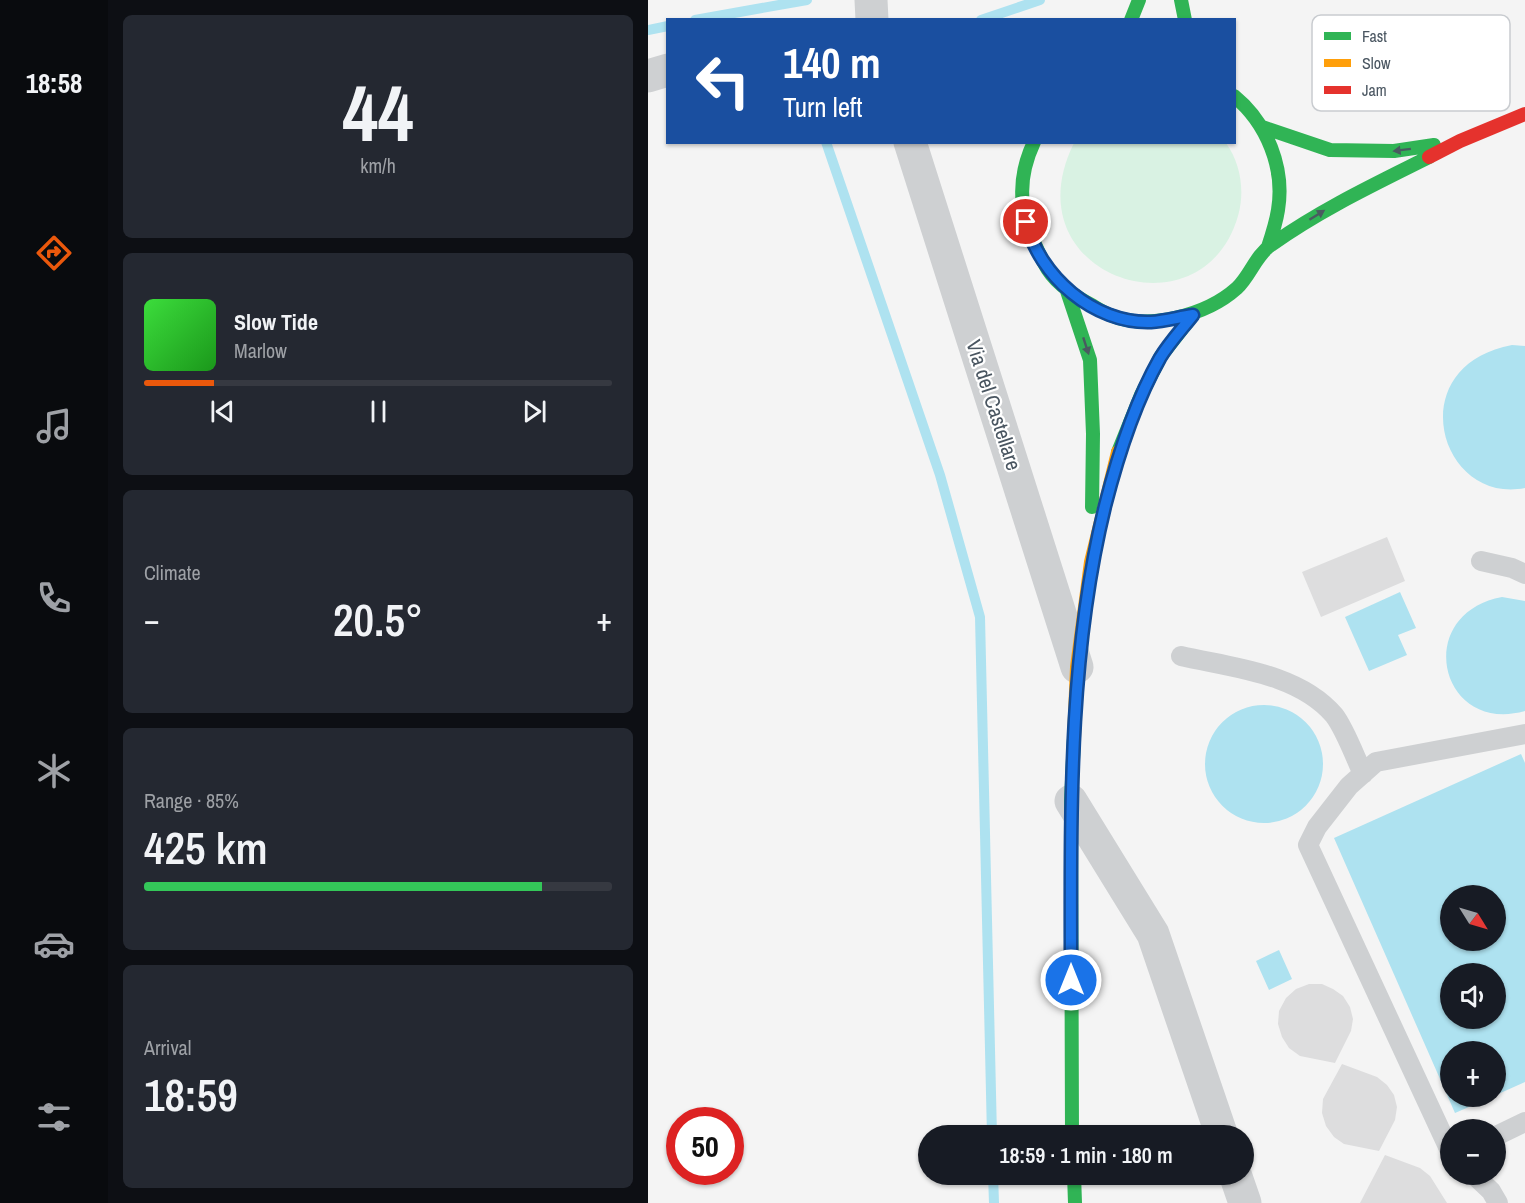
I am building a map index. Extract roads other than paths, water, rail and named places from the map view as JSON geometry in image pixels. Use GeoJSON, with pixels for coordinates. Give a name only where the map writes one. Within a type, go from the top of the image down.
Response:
{"type":"FeatureCollection","features":[{"type":"Feature","properties":{"kind":"main road"},"geometry":{"type":"LineString","coordinates":[[1132,18],[1139,0]]}},
{"type":"Feature","properties":{"kind":"main road"},"geometry":{"type":"LineString","coordinates":[[1181,0],[1185,18]]}},
{"type":"Feature","properties":{"kind":"main road"},"geometry":{"type":"LineString","coordinates":[[1236,97],[1242,101],[1262,127],[1279,174],[1279,206],[1268,247]]}},
{"type":"Feature","properties":{"kind":"main road"},"geometry":{"type":"LineString","coordinates":[[1091,562],[1119,453],[1141,395],[1161,356],[1193,315],[1237,288],[1268,247],[1333,206],[1460,141],[1525,114]]}},
{"type":"Feature","properties":{"kind":"main road"},"geometry":{"type":"LineString","coordinates":[[1262,127],[1330,150],[1394,151],[1460,141]]}},
{"type":"Feature","properties":{"kind":"main road"},"geometry":{"type":"LineString","coordinates":[[1033,144],[1027,157],[1022,180],[1023,208],[1029,235],[1047,269],[1067,291],[1111,316],[1150,322],[1193,315]]}},
{"type":"Feature","properties":{"kind":"main road"},"geometry":{"type":"LineString","coordinates":[[1067,291],[1090,360],[1093,434],[1091,562],[1077,667],[1071,801],[1072,1125]]}},
{"type":"Feature","properties":{"kind":"main road"},"geometry":{"type":"LineString","coordinates":[[1074,1185],[1075,1203]]}},
{"type":"Feature","properties":{"kind":"street"},"geometry":{"type":"LineString","coordinates":[[871,0],[872,18]]}},
{"type":"Feature","properties":{"kind":"street"},"geometry":{"type":"LineString","coordinates":[[648,76],[666,71]]}},
{"type":"Feature","properties":{"kind":"street","name":"Via del Castellare"},"geometry":{"type":"LineString","coordinates":[[911,144],[1077,667]]}},
{"type":"Feature","properties":{"kind":"street"},"geometry":{"type":"LineString","coordinates":[[1071,801],[1153,934],[1218,1125]]}},
{"type":"Feature","properties":{"kind":"street"},"geometry":{"type":"LineString","coordinates":[[1239,1185],[1245,1203]]}},
{"type":"Feature","properties":{"kind":"lane"},"geometry":{"type":"LineString","coordinates":[[1481,561],[1525,573]]}},
{"type":"Feature","properties":{"kind":"lane"},"geometry":{"type":"LineString","coordinates":[[1181,656],[1262,674],[1305,689],[1335,716],[1363,774]]}},
{"type":"Feature","properties":{"kind":"lane"},"geometry":{"type":"LineString","coordinates":[[1440,1129],[1308,845],[1317,827],[1349,786],[1376,762],[1525,734]]}},
{"type":"Feature","properties":{"kind":"lane"},"geometry":{"type":"LineString","coordinates":[[1506,1131],[1525,1122]]}},
{"type":"Feature","properties":{"kind":"lane"},"geometry":{"type":"LineString","coordinates":[[1485,1185],[1498,1203]]}},
{"type":"Feature","properties":{"kind":"water"},"geometry":{"type":"Polygon","coordinates":[[[1512,345],[1525,346],[1525,488],[1495,488],[1471,476],[1454,456],[1444,431],[1444,404],[1455,379],[1477,358],[1512,345]]]}},
{"type":"Feature","properties":{"kind":"water"},"geometry":{"type":"Polygon","coordinates":[[[1400,592],[1416,628],[1398,635],[1407,655],[1369,671],[1345,617],[1400,592]]]}},
{"type":"Feature","properties":{"kind":"water"},"geometry":{"type":"Polygon","coordinates":[[[1502,597],[1525,601],[1525,711],[1496,714],[1472,706],[1456,690],[1448,669],[1447,647],[1456,625],[1474,608],[1502,597]]]}},
{"type":"Feature","properties":{"kind":"water"},"geometry":{"type":"Polygon","coordinates":[[[1264,705],[1275,706],[1297,715],[1313,731],[1322,753],[1322,775],[1313,797],[1297,813],[1275,822],[1264,823],[1253,822],[1231,813],[1215,797],[1206,775],[1205,764],[1206,753],[1215,731],[1231,715],[1253,706],[1264,705]]]}},
{"type":"Feature","properties":{"kind":"water"},"geometry":{"type":"Polygon","coordinates":[[[1521,754],[1525,763],[1525,1082],[1506,1091],[1506,1041],[1440,1041],[1440,1079],[1334,838],[1521,754]]]}},
{"type":"Feature","properties":{"kind":"water"},"geometry":{"type":"Polygon","coordinates":[[[1279,950],[1292,979],[1269,990],[1256,961],[1279,950]]]}},
{"type":"Feature","properties":{"kind":"water"},"geometry":{"type":"Polygon","coordinates":[[[1452,1107],[1469,1107],[1455,1113],[1452,1107]]]}},
{"type":"Feature","properties":{"kind":"waterway"},"geometry":{"type":"LineString","coordinates":[[706,18],[807,0]]}},
{"type":"Feature","properties":{"kind":"waterway"},"geometry":{"type":"LineString","coordinates":[[987,18],[1040,0]]}},
{"type":"Feature","properties":{"kind":"waterway"},"geometry":{"type":"LineString","coordinates":[[648,30],[666,26]]}},
{"type":"Feature","properties":{"kind":"waterway"},"geometry":{"type":"LineString","coordinates":[[827,144],[940,475],[980,617],[992,1125]]}},
{"type":"Feature","properties":{"kind":"waterway"},"geometry":{"type":"LineString","coordinates":[[993,1185],[994,1203]]}}]}
